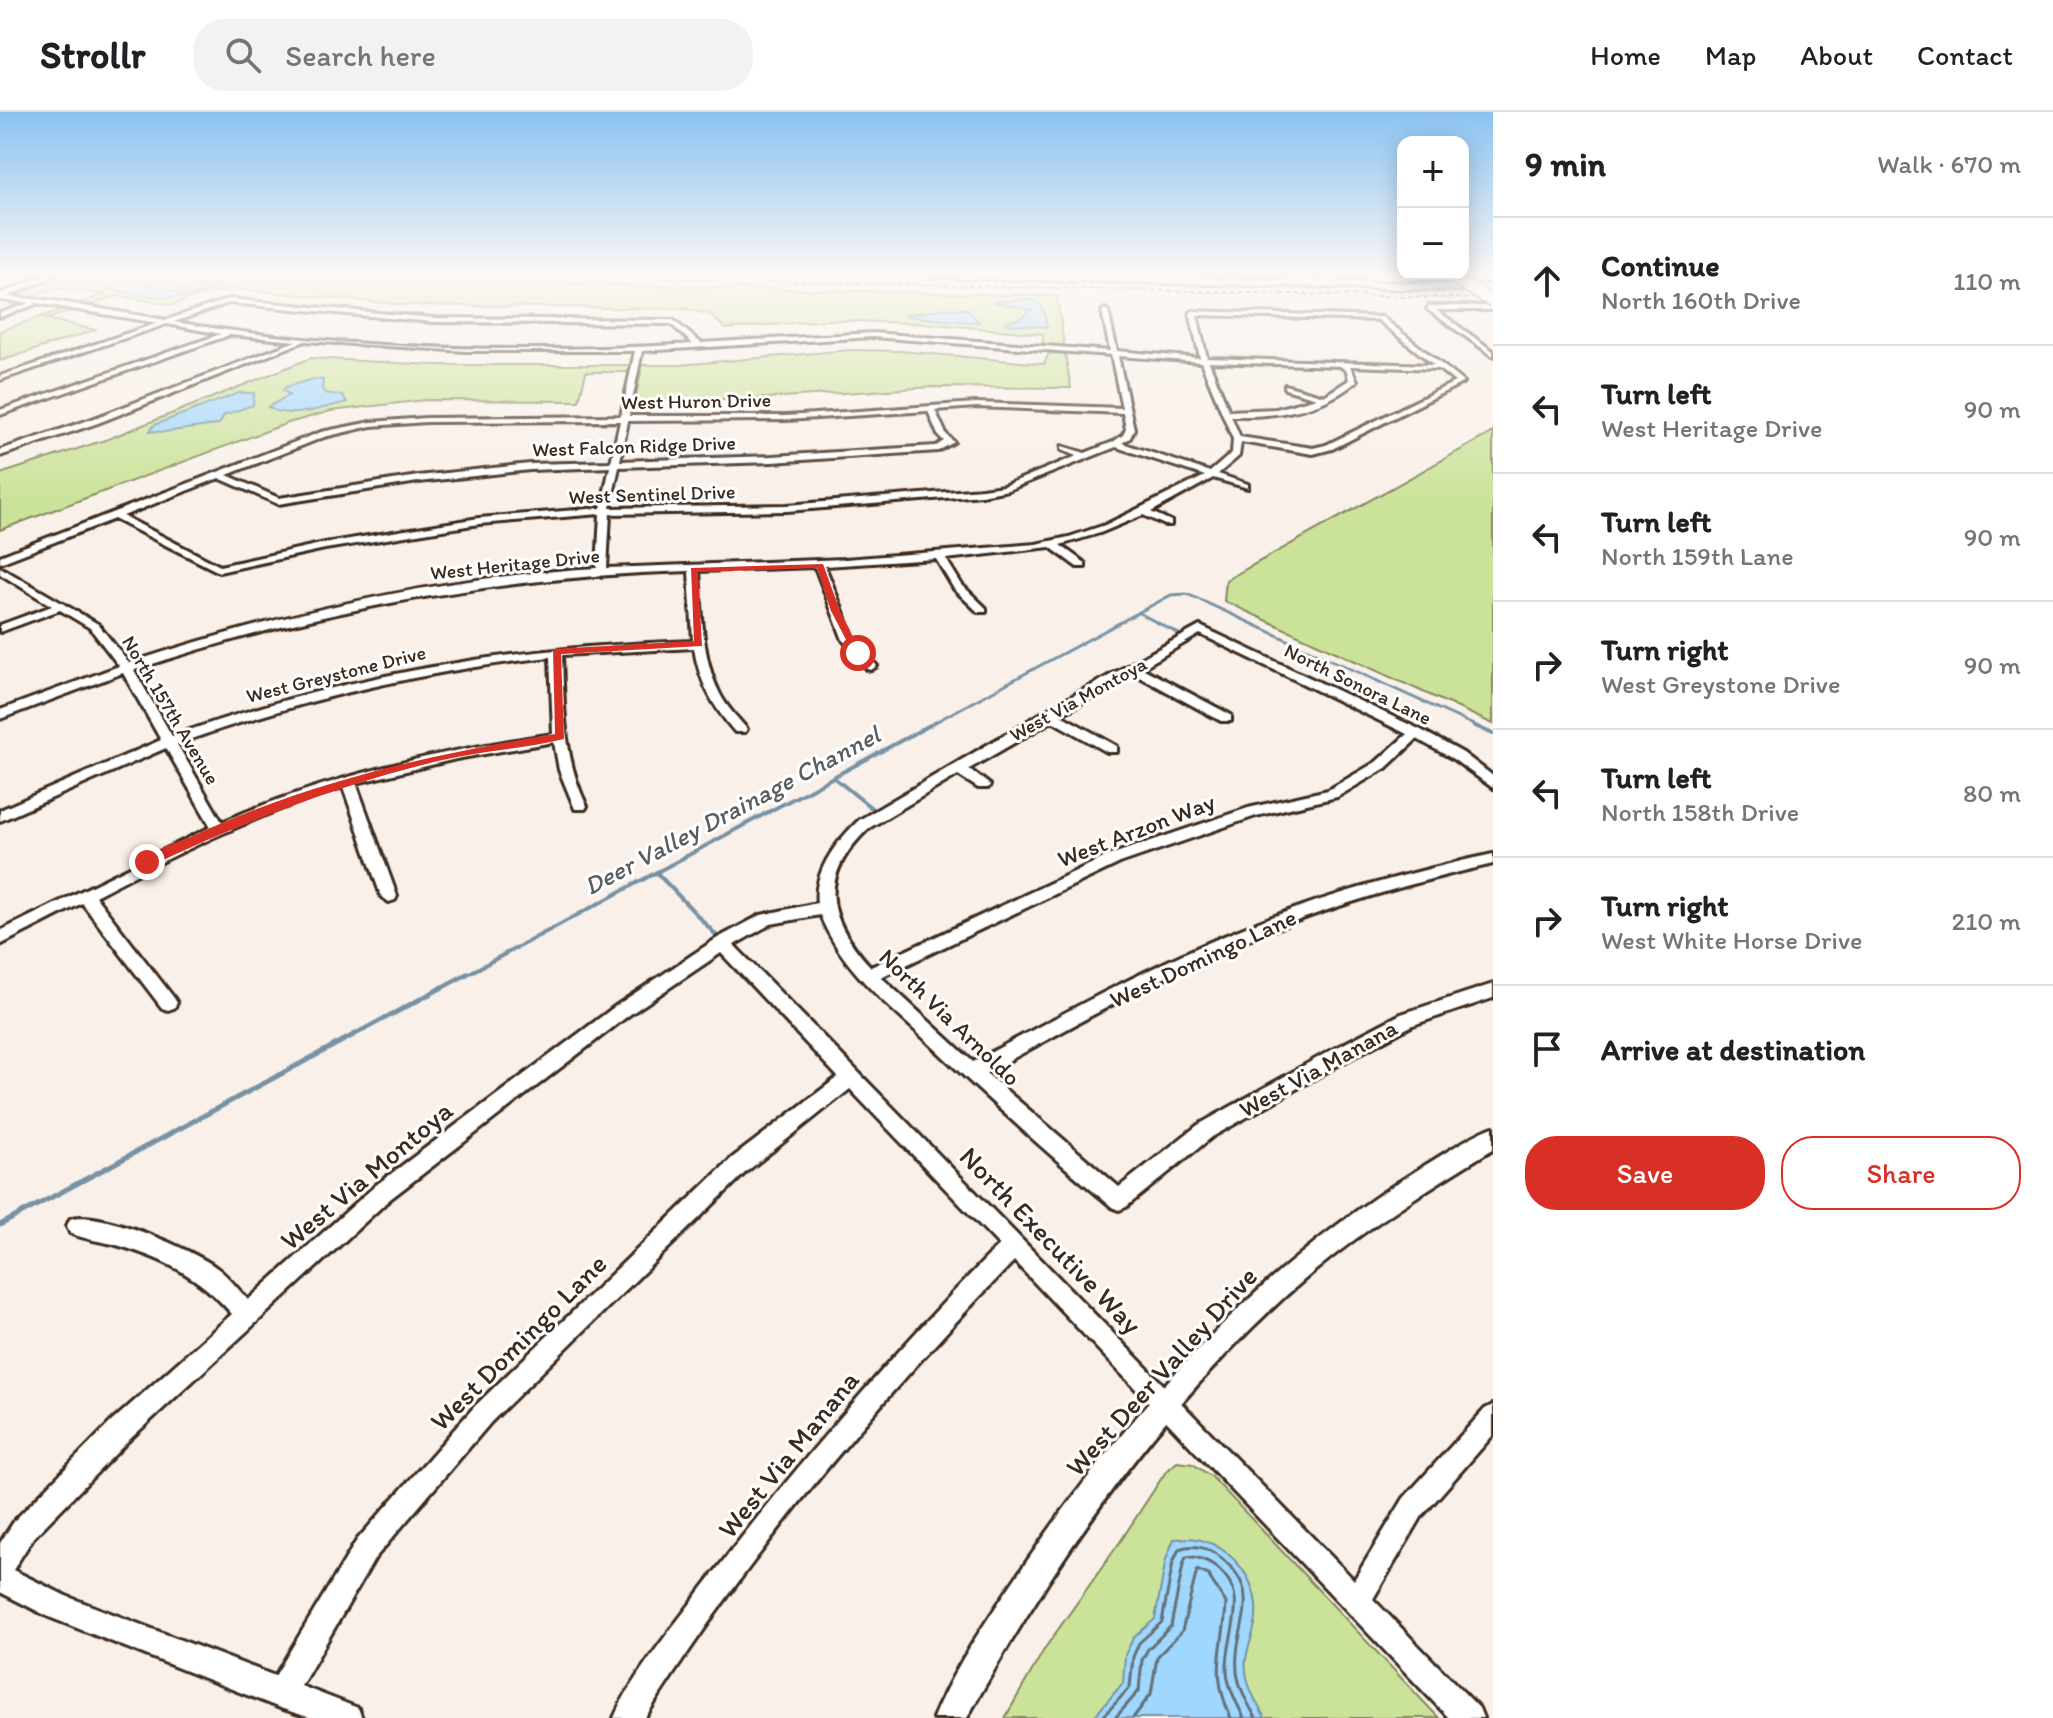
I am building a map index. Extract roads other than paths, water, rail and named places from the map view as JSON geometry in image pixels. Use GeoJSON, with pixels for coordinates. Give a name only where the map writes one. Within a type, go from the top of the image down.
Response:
{"type":"FeatureCollection","features":[{"type":"Feature","properties":{"kind":"street"},"geometry":{"type":"LineString","coordinates":[[0,378],[89,349]]}},
{"type":"Feature","properties":{"kind":"street"},"geometry":{"type":"LineString","coordinates":[[0,413],[183,349]]}},
{"type":"Feature","properties":{"kind":"street"},"geometry":{"type":"LineString","coordinates":[[0,453],[95,421],[282,349]]}},
{"type":"Feature","properties":{"kind":"street"},"geometry":{"type":"LineString","coordinates":[[465,349],[639,349],[605,511],[602,571]]}},
{"type":"Feature","properties":{"kind":"street"},"geometry":{"type":"LineString","coordinates":[[1048,349],[1204,360],[1443,367]]}},
{"type":"Feature","properties":{"kind":"street"},"geometry":{"type":"LineString","coordinates":[[1111,349],[1130,429],[1127,436],[1116,444]]}},
{"type":"Feature","properties":{"kind":"street"},"geometry":{"type":"LineString","coordinates":[[1201,349],[1237,439],[1313,451],[1329,447],[1459,384],[1420,349]]}},
{"type":"Feature","properties":{"kind":"street"},"geometry":{"type":"LineString","coordinates":[[1225,413],[1273,414],[1297,408],[1353,381],[1350,370],[1342,364]]}},
{"type":"Feature","properties":{"kind":"street"},"geometry":{"type":"LineString","coordinates":[[1288,387],[1321,397]]}},
{"type":"Feature","properties":{"kind":"street","name":"West Huron Drive"},"geometry":{"type":"LineString","coordinates":[[0,560],[321,435],[394,421],[786,418],[930,407],[1042,406],[1125,411]]}},
{"type":"Feature","properties":{"kind":"street","name":"West Falcon Ridge Drive"},"geometry":{"type":"LineString","coordinates":[[218,474],[278,501],[418,479],[530,467],[772,459],[938,448],[950,442],[942,435],[930,407]]}},
{"type":"Feature","properties":{"kind":"street"},"geometry":{"type":"LineString","coordinates":[[453,431],[459,421]]}},
{"type":"Feature","properties":{"kind":"street"},"geometry":{"type":"LineString","coordinates":[[321,435],[337,444]]}},
{"type":"Feature","properties":{"kind":"street","name":"West Heritage Drive"},"geometry":{"type":"LineString","coordinates":[[0,715],[126,667],[279,622],[371,601],[479,583],[602,571],[820,566],[1018,550],[1052,544],[1143,512],[1214,476],[1236,454],[1237,439]]}},
{"type":"Feature","properties":{"kind":"street"},"geometry":{"type":"LineString","coordinates":[[1116,444],[1245,486]]}},
{"type":"Feature","properties":{"kind":"street","name":"West Sentinel Drive"},"geometry":{"type":"LineString","coordinates":[[114,515],[219,569],[325,546],[479,521],[605,511],[787,508],[982,492],[1005,488],[1116,444]]}},
{"type":"Feature","properties":{"kind":"street"},"geometry":{"type":"LineString","coordinates":[[1065,448],[1084,456]]}},
{"type":"Feature","properties":{"kind":"street"},"geometry":{"type":"LineString","coordinates":[[1143,512],[1168,523]]}},
{"type":"Feature","properties":{"kind":"street"},"geometry":{"type":"LineString","coordinates":[[1052,544],[1081,565]]}},
{"type":"Feature","properties":{"kind":"street"},"geometry":{"type":"LineString","coordinates":[[939,556],[958,587],[982,610]]}},
{"type":"Feature","properties":{"kind":"street"},"geometry":{"type":"LineString","coordinates":[[820,566],[849,640],[871,666]]}},
{"type":"Feature","properties":{"kind":"street","name":"North 157th Avenue"},"geometry":{"type":"LineString","coordinates":[[0,570],[94,626],[126,667],[219,829]]}},
{"type":"Feature","properties":{"kind":"street"},"geometry":{"type":"LineString","coordinates":[[694,570],[699,644],[707,683],[724,715],[740,729]]}},
{"type":"Feature","properties":{"kind":"street"},"geometry":{"type":"LineString","coordinates":[[0,629],[58,607]]}},
{"type":"Feature","properties":{"kind":"street","name":"West Via Montoya"},"geometry":{"type":"LineString","coordinates":[[0,1566],[24,1529],[120,1431],[383,1192],[623,1010],[722,944],[767,919],[825,908],[824,889],[830,868],[852,835],[880,813],[1200,629]]}},
{"type":"Feature","properties":{"kind":"street","name":"North Sonora Lane"},"geometry":{"type":"LineString","coordinates":[[1200,629],[1416,733],[1458,756],[1493,783]]}},
{"type":"Feature","properties":{"kind":"street","name":"West Greystone Drive"},"geometry":{"type":"LineString","coordinates":[[0,816],[168,742],[358,685],[556,651],[699,644]]}},
{"type":"Feature","properties":{"kind":"street"},"geometry":{"type":"LineString","coordinates":[[556,651],[560,737],[571,790],[580,806]]}},
{"type":"Feature","properties":{"kind":"street"},"geometry":{"type":"LineString","coordinates":[[1133,668],[1226,718]]}},
{"type":"Feature","properties":{"kind":"street"},"geometry":{"type":"LineString","coordinates":[[1050,714],[1112,749]]}},
{"type":"Feature","properties":{"kind":"street","name":"West Arzon Way"},"geometry":{"type":"LineString","coordinates":[[869,975],[1115,859],[1253,812],[1332,794],[1381,765],[1416,733]]}},
{"type":"Feature","properties":{"kind":"street"},"geometry":{"type":"LineString","coordinates":[[0,939],[219,829],[348,781],[441,757],[560,737]]}},
{"type":"Feature","properties":{"kind":"street"},"geometry":{"type":"LineString","coordinates":[[957,768],[983,785]]}},
{"type":"Feature","properties":{"kind":"street"},"geometry":{"type":"LineString","coordinates":[[348,781],[389,896]]}},
{"type":"Feature","properties":{"kind":"street","name":"West Domingo Lane"},"geometry":{"type":"LineString","coordinates":[[971,1072],[1204,952],[1314,907],[1493,859]]}},
{"type":"Feature","properties":{"kind":"street"},"geometry":{"type":"LineString","coordinates":[[85,895],[168,1003]]}},
{"type":"Feature","properties":{"kind":"street","name":"North Via Arnoldo"},"geometry":{"type":"LineString","coordinates":[[825,908],[841,943],[869,975],[1049,1143],[1119,1200]]}},
{"type":"Feature","properties":{"kind":"street","name":"North Executive Way"},"geometry":{"type":"LineString","coordinates":[[722,944],[1469,1718]]}},
{"type":"Feature","properties":{"kind":"street","name":"West Via Manana"},"geometry":{"type":"LineString","coordinates":[[1119,1200],[1205,1131],[1334,1058],[1407,1019],[1493,991]]}},
{"type":"Feature","properties":{"kind":"street","name":"West Domingo Lane"},"geometry":{"type":"LineString","coordinates":[[280,1694],[366,1549],[483,1414],[739,1165],[851,1078]]}},
{"type":"Feature","properties":{"kind":"street","name":"West Deer Valley Drive"},"geometry":{"type":"LineString","coordinates":[[949,1718],[983,1655],[1077,1512],[1167,1403],[1280,1285],[1384,1203],[1493,1137]]}},
{"type":"Feature","properties":{"kind":"street"},"geometry":{"type":"LineString","coordinates":[[77,1226],[109,1232],[168,1254],[207,1274],[246,1314]]}},
{"type":"Feature","properties":{"kind":"street","name":"West Via Manana"},"geometry":{"type":"LineString","coordinates":[[628,1718],[666,1658],[810,1469],[931,1328],[1014,1245]]}},
{"type":"Feature","properties":{"kind":"street"},"geometry":{"type":"LineString","coordinates":[[1357,1600],[1413,1507],[1493,1417]]}},
{"type":"Feature","properties":{"kind":"street"},"geometry":{"type":"LineString","coordinates":[[0,1578],[59,1607],[348,1718]]}},
{"type":"Feature","properties":{"kind":"water"},"geometry":{"type":"Polygon","coordinates":[[[314,379],[323,380],[325,393],[343,396],[347,402],[297,413],[268,407],[289,395],[283,390],[286,387],[314,379]]]}},
{"type":"Feature","properties":{"kind":"water"},"geometry":{"type":"Polygon","coordinates":[[[239,393],[254,393],[253,405],[224,415],[216,425],[150,431],[154,425],[239,393]]]}},
{"type":"Feature","properties":{"kind":"water"},"geometry":{"type":"Polygon","coordinates":[[[1191,1538],[1218,1547],[1247,1576],[1256,1603],[1256,1617],[1246,1658],[1246,1672],[1265,1718],[1093,1718],[1123,1683],[1125,1655],[1133,1638],[1155,1619],[1166,1559],[1174,1539],[1191,1538]]]}},
{"type":"Feature","properties":{"kind":"waterway","name":"Deer Valley Drainage Channel"},"geometry":{"type":"LineString","coordinates":[[926,727],[1171,595],[1187,594],[1478,727]]}},
{"type":"Feature","properties":{"kind":"waterway"},"geometry":{"type":"LineString","coordinates":[[1139,613],[1179,634]]}},
{"type":"Feature","properties":{"kind":"waterway","name":"Deer Valley Drainage Channel"},"geometry":{"type":"LineString","coordinates":[[833,777],[930,725]]}},
{"type":"Feature","properties":{"kind":"waterway","name":"Deer Valley Drainage Channel"},"geometry":{"type":"LineString","coordinates":[[1473,725],[1493,734]]}},
{"type":"Feature","properties":{"kind":"waterway","name":"Deer Valley Drainage Channel"},"geometry":{"type":"LineString","coordinates":[[656,872],[833,777]]}},
{"type":"Feature","properties":{"kind":"waterway"},"geometry":{"type":"LineString","coordinates":[[833,777],[874,810]]}},
{"type":"Feature","properties":{"kind":"waterway","name":"Deer Valley Drainage Channel"},"geometry":{"type":"LineString","coordinates":[[464,976],[656,872]]}},
{"type":"Feature","properties":{"kind":"waterway"},"geometry":{"type":"LineString","coordinates":[[656,872],[717,936]]}},
{"type":"Feature","properties":{"kind":"waterway","name":"Deer Valley Drainage Channel"},"geometry":{"type":"LineString","coordinates":[[0,1225],[467,974]]}}]}
